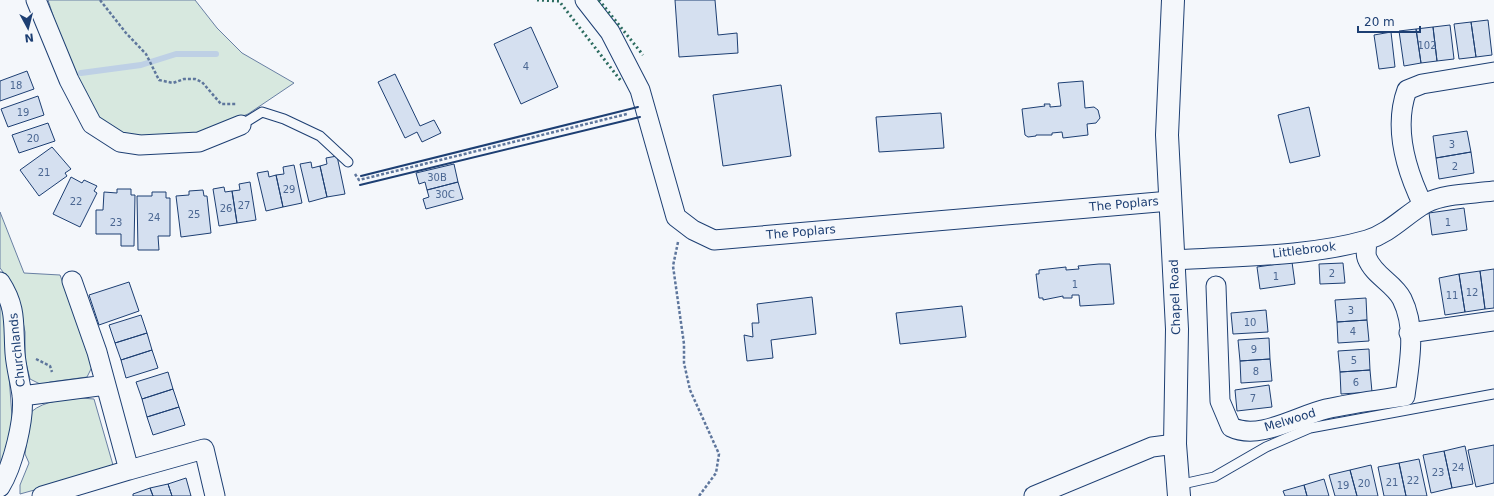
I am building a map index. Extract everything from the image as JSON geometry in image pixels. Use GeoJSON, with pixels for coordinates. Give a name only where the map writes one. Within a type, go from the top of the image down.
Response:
{"type":"FeatureCollection","features":[{"type":"Feature","properties":{"kind":"street"},"geometry":{"type":"LineString","coordinates":[[36,0],[69,80],[92,124],[120,142],[140,146],[199,142],[241,125]]}},
{"type":"Feature","properties":{"kind":"street","name":"The Poplars"},"geometry":{"type":"LineString","coordinates":[[585,0],[610,32],[640,90],[676,217],[693,230],[714,240],[1170,201]]}},
{"type":"Feature","properties":{"kind":"street","name":"Chapel Road"},"geometry":{"type":"LineString","coordinates":[[1173,0],[1167,135],[1177,329],[1175,444],[1179,490]]}},
{"type":"Feature","properties":{"kind":"street"},"geometry":{"type":"LineString","coordinates":[[1423,205],[1411,180],[1402,136],[1401,106],[1407,90],[1422,84],[1494,72]]}},
{"type":"Feature","properties":{"kind":"street","name":"Littlebrook"},"geometry":{"type":"LineString","coordinates":[[1174,260],[1287,253],[1367,240],[1394,227],[1423,205],[1444,198],[1494,191]]}},
{"type":"Feature","properties":{"kind":"street","name":"Melwood"},"geometry":{"type":"LineString","coordinates":[[1216,286],[1220,401],[1231,427],[1239,431],[1264,429],[1324,410],[1405,396],[1411,350],[1408,317],[1402,299],[1392,286],[1376,273],[1366,257],[1367,240]]}},
{"type":"Feature","properties":{"kind":"street"},"geometry":{"type":"LineString","coordinates":[[72,281],[97,352],[128,470]]}},
{"type":"Feature","properties":{"kind":"street","name":"Churchlands"},"geometry":{"type":"LineString","coordinates":[[0,282],[9,297],[12,306],[15,354],[22,396],[20,422],[13,453],[0,487]]}},
{"type":"Feature","properties":{"kind":"street"},"geometry":{"type":"LineString","coordinates":[[1409,332],[1494,321]]}},
{"type":"Feature","properties":{"kind":"street","name":"Churchlands"},"geometry":{"type":"LineString","coordinates":[[22,396],[106,385]]}},
{"type":"Feature","properties":{"kind":"street"},"geometry":{"type":"LineString","coordinates":[[1034,496],[1152,447],[1175,444]]}},
{"type":"Feature","properties":{"kind":"street"},"geometry":{"type":"LineString","coordinates":[[42,496],[204,449],[215,496]]}},
{"type":"Feature","properties":{"kind":"lane"},"geometry":{"type":"LineString","coordinates":[[241,125],[262,112],[320,136],[348,162]]}},
{"type":"Feature","properties":{"kind":"lane"},"geometry":{"type":"LineString","coordinates":[[1179,490],[1214,477],[1266,447],[1310,428],[1494,394]]}},
{"type":"Feature","properties":{"kind":"path"},"geometry":{"type":"LineString","coordinates":[[100,0],[126,33],[146,54],[159,80],[173,83],[184,79],[195,79],[202,82],[221,104],[246,104],[257,106],[262,112]]}},
{"type":"Feature","properties":{"kind":"path"},"geometry":{"type":"LineString","coordinates":[[348,162],[359,180],[625,115]]}},
{"type":"Feature","properties":{"kind":"path"},"geometry":{"type":"LineString","coordinates":[[683,222],[673,266],[684,344],[684,363],[690,390],[718,454],[716,473],[699,496]]}},
{"type":"Feature","properties":{"kind":"path"},"geometry":{"type":"LineString","coordinates":[[31,358],[40,360],[50,366],[53,374]]}},
{"type":"Feature","properties":{"kind":"shaded area"},"geometry":{"type":"Polygon","coordinates":[[[48,0],[195,0],[217,28],[242,53],[294,83],[248,114],[195,135],[140,140],[99,124],[66,56],[48,0]]]}},
{"type":"Feature","properties":{"kind":"shaded area"},"geometry":{"type":"Polygon","coordinates":[[[0,212],[24,273],[60,275],[91,358],[92,367],[87,377],[50,382],[42,385],[30,379],[25,359],[25,332],[20,307],[10,281],[0,268],[0,212]]]}},
{"type":"Feature","properties":{"kind":"shaded area"},"geometry":{"type":"Polygon","coordinates":[[[0,301],[5,320],[12,417],[10,440],[0,471],[0,301]]]}},
{"type":"Feature","properties":{"kind":"shaded area"},"geometry":{"type":"Polygon","coordinates":[[[81,398],[94,399],[113,465],[106,470],[20,494],[20,485],[29,463],[25,454],[31,412],[48,403],[81,398]]]}},
{"type":"Feature","properties":{"kind":"building"},"geometry":{"type":"Polygon","coordinates":[[[675,0],[715,0],[718,35],[737,33],[738,53],[679,57],[675,0]]]}},
{"type":"Feature","properties":{"kind":"building"},"geometry":{"type":"Polygon","coordinates":[[[1488,20],[1492,55],[1476,57],[1471,22],[1488,20]]]}},
{"type":"Feature","properties":{"kind":"building"},"geometry":{"type":"Polygon","coordinates":[[[1471,22],[1476,57],[1459,59],[1454,24],[1471,22]]]}},
{"type":"Feature","properties":{"kind":"building"},"geometry":{"type":"Polygon","coordinates":[[[1450,25],[1454,59],[1437,61],[1433,27],[1450,25]]]}},
{"type":"Feature","properties":{"kind":"building"},"geometry":{"type":"Polygon","coordinates":[[[531,27],[558,87],[521,104],[494,44],[531,27]]]}},
{"type":"Feature","properties":{"kind":"building"},"geometry":{"type":"Polygon","coordinates":[[[1433,27],[1437,61],[1421,63],[1416,29],[1433,27]]]}},
{"type":"Feature","properties":{"kind":"building"},"geometry":{"type":"Polygon","coordinates":[[[1416,29],[1421,63],[1404,66],[1399,31],[1416,29]]]}},
{"type":"Feature","properties":{"kind":"building"},"geometry":{"type":"Polygon","coordinates":[[[1391,32],[1395,67],[1379,69],[1374,35],[1391,32]]]}},
{"type":"Feature","properties":{"kind":"building"},"geometry":{"type":"Polygon","coordinates":[[[27,71],[34,89],[0,101],[0,81],[27,71]]]}},
{"type":"Feature","properties":{"kind":"building"},"geometry":{"type":"Polygon","coordinates":[[[395,74],[420,126],[434,120],[441,133],[422,142],[417,132],[405,138],[378,82],[395,74]]]}},
{"type":"Feature","properties":{"kind":"building"},"geometry":{"type":"Polygon","coordinates":[[[1083,81],[1085,108],[1094,107],[1098,110],[1100,118],[1096,123],[1087,124],[1088,135],[1063,138],[1062,132],[1052,133],[1052,135],[1036,135],[1028,137],[1025,135],[1022,109],[1045,106],[1044,104],[1050,104],[1050,107],[1061,106],[1058,83],[1083,81]]]}},
{"type":"Feature","properties":{"kind":"building"},"geometry":{"type":"Polygon","coordinates":[[[781,85],[791,156],[723,166],[713,95],[781,85]]]}},
{"type":"Feature","properties":{"kind":"building"},"geometry":{"type":"Polygon","coordinates":[[[38,96],[44,115],[8,127],[1,109],[38,96]]]}},
{"type":"Feature","properties":{"kind":"building"},"geometry":{"type":"Polygon","coordinates":[[[1309,107],[1320,156],[1290,163],[1278,115],[1309,107]]]}},
{"type":"Feature","properties":{"kind":"building"},"geometry":{"type":"Polygon","coordinates":[[[941,113],[944,148],[879,152],[876,117],[941,113]]]}},
{"type":"Feature","properties":{"kind":"building"},"geometry":{"type":"Polygon","coordinates":[[[48,123],[55,141],[19,153],[12,135],[48,123]]]}},
{"type":"Feature","properties":{"kind":"building"},"geometry":{"type":"Polygon","coordinates":[[[1467,131],[1471,152],[1436,158],[1433,136],[1467,131]]]}},
{"type":"Feature","properties":{"kind":"building"},"geometry":{"type":"Polygon","coordinates":[[[52,147],[71,169],[65,173],[67,176],[39,196],[20,170],[52,147]]]}},
{"type":"Feature","properties":{"kind":"building"},"geometry":{"type":"Polygon","coordinates":[[[1471,152],[1474,173],[1439,179],[1436,158],[1471,152]]]}},
{"type":"Feature","properties":{"kind":"building"},"geometry":{"type":"Polygon","coordinates":[[[337,156],[345,194],[327,197],[320,166],[327,164],[326,158],[337,156]]]}},
{"type":"Feature","properties":{"kind":"building"},"geometry":{"type":"Polygon","coordinates":[[[311,162],[312,168],[320,166],[327,197],[309,202],[300,164],[311,162]]]}},
{"type":"Feature","properties":{"kind":"building"},"geometry":{"type":"Polygon","coordinates":[[[454,164],[458,182],[427,190],[425,182],[419,184],[416,173],[454,164]]]}},
{"type":"Feature","properties":{"kind":"building"},"geometry":{"type":"Polygon","coordinates":[[[294,165],[302,203],[283,207],[276,175],[284,174],[283,167],[294,165]]]}},
{"type":"Feature","properties":{"kind":"building"},"geometry":{"type":"Polygon","coordinates":[[[268,171],[269,177],[276,175],[283,207],[266,211],[257,173],[268,171]]]}},
{"type":"Feature","properties":{"kind":"building"},"geometry":{"type":"Polygon","coordinates":[[[71,177],[82,183],[84,180],[97,186],[94,191],[97,193],[80,227],[53,214],[71,177]]]}},
{"type":"Feature","properties":{"kind":"building"},"geometry":{"type":"Polygon","coordinates":[[[250,182],[256,220],[237,223],[232,191],[240,190],[239,184],[250,182]]]}},
{"type":"Feature","properties":{"kind":"building"},"geometry":{"type":"Polygon","coordinates":[[[458,182],[463,199],[426,209],[423,199],[429,197],[427,190],[458,182]]]}},
{"type":"Feature","properties":{"kind":"building"},"geometry":{"type":"Polygon","coordinates":[[[224,187],[225,192],[232,191],[237,223],[219,226],[213,189],[224,187]]]}},
{"type":"Feature","properties":{"kind":"building"},"geometry":{"type":"Polygon","coordinates":[[[117,189],[131,189],[131,195],[135,195],[134,246],[121,246],[121,234],[96,234],[96,210],[103,210],[104,192],[117,193],[117,189]]]}},
{"type":"Feature","properties":{"kind":"building"},"geometry":{"type":"Polygon","coordinates":[[[203,190],[204,196],[207,196],[211,233],[181,237],[176,196],[189,195],[189,191],[203,190]]]}},
{"type":"Feature","properties":{"kind":"building"},"geometry":{"type":"Polygon","coordinates":[[[152,192],[166,192],[166,198],[170,198],[170,236],[158,236],[159,250],[138,250],[137,196],[152,196],[152,192]]]}},
{"type":"Feature","properties":{"kind":"building"},"geometry":{"type":"Polygon","coordinates":[[[1464,208],[1467,230],[1432,235],[1429,213],[1464,208]]]}},
{"type":"Feature","properties":{"kind":"building"},"geometry":{"type":"Polygon","coordinates":[[[1292,262],[1295,284],[1260,289],[1257,267],[1292,262]]]}},
{"type":"Feature","properties":{"kind":"building"},"geometry":{"type":"Polygon","coordinates":[[[1343,263],[1345,283],[1320,284],[1319,264],[1343,263]]]}},
{"type":"Feature","properties":{"kind":"building"},"geometry":{"type":"Polygon","coordinates":[[[1110,264],[1114,304],[1080,306],[1079,295],[1072,295],[1072,298],[1063,298],[1063,296],[1043,300],[1043,298],[1039,298],[1036,274],[1039,274],[1039,270],[1066,267],[1066,270],[1079,269],[1078,266],[1110,264]]]}},
{"type":"Feature","properties":{"kind":"building"},"geometry":{"type":"Polygon","coordinates":[[[1494,269],[1494,308],[1485,309],[1480,271],[1494,269]]]}},
{"type":"Feature","properties":{"kind":"building"},"geometry":{"type":"Polygon","coordinates":[[[1480,271],[1485,309],[1465,312],[1459,274],[1480,271]]]}},
{"type":"Feature","properties":{"kind":"building"},"geometry":{"type":"Polygon","coordinates":[[[1459,274],[1465,312],[1445,315],[1439,278],[1459,274]]]}},
{"type":"Feature","properties":{"kind":"building"},"geometry":{"type":"Polygon","coordinates":[[[129,282],[139,311],[99,325],[89,295],[129,282]]]}},
{"type":"Feature","properties":{"kind":"building"},"geometry":{"type":"Polygon","coordinates":[[[812,297],[816,334],[771,340],[773,358],[747,361],[744,335],[753,337],[752,323],[759,323],[757,304],[812,297]]]}},
{"type":"Feature","properties":{"kind":"building"},"geometry":{"type":"Polygon","coordinates":[[[1366,298],[1367,320],[1337,322],[1335,300],[1366,298]]]}},
{"type":"Feature","properties":{"kind":"building"},"geometry":{"type":"Polygon","coordinates":[[[962,306],[966,337],[900,344],[896,313],[962,306]]]}},
{"type":"Feature","properties":{"kind":"building"},"geometry":{"type":"Polygon","coordinates":[[[1266,310],[1268,332],[1233,334],[1231,313],[1266,310]]]}},
{"type":"Feature","properties":{"kind":"building"},"geometry":{"type":"Polygon","coordinates":[[[141,315],[147,333],[115,343],[109,325],[141,315]]]}},
{"type":"Feature","properties":{"kind":"building"},"geometry":{"type":"Polygon","coordinates":[[[1367,320],[1369,341],[1338,343],[1337,322],[1367,320]]]}},
{"type":"Feature","properties":{"kind":"building"},"geometry":{"type":"Polygon","coordinates":[[[147,333],[152,350],[121,360],[115,343],[147,333]]]}},
{"type":"Feature","properties":{"kind":"building"},"geometry":{"type":"Polygon","coordinates":[[[1269,338],[1270,359],[1240,361],[1238,340],[1269,338]]]}},
{"type":"Feature","properties":{"kind":"building"},"geometry":{"type":"Polygon","coordinates":[[[1369,349],[1370,370],[1340,372],[1338,351],[1369,349]]]}},
{"type":"Feature","properties":{"kind":"building"},"geometry":{"type":"Polygon","coordinates":[[[152,350],[158,368],[126,378],[121,360],[152,350]]]}},
{"type":"Feature","properties":{"kind":"building"},"geometry":{"type":"Polygon","coordinates":[[[1270,359],[1272,381],[1241,383],[1240,361],[1270,359]]]}},
{"type":"Feature","properties":{"kind":"building"},"geometry":{"type":"Polygon","coordinates":[[[1370,370],[1372,392],[1341,394],[1340,372],[1370,370]]]}},
{"type":"Feature","properties":{"kind":"building"},"geometry":{"type":"Polygon","coordinates":[[[168,372],[173,389],[142,399],[136,382],[168,372]]]}},
{"type":"Feature","properties":{"kind":"building"},"geometry":{"type":"Polygon","coordinates":[[[1269,385],[1272,407],[1237,411],[1235,390],[1269,385]]]}},
{"type":"Feature","properties":{"kind":"building"},"geometry":{"type":"Polygon","coordinates":[[[173,389],[179,407],[147,417],[142,399],[173,389]]]}},
{"type":"Feature","properties":{"kind":"building"},"geometry":{"type":"Polygon","coordinates":[[[179,407],[185,425],[153,435],[147,417],[179,407]]]}},
{"type":"Feature","properties":{"kind":"building"},"geometry":{"type":"Polygon","coordinates":[[[1494,445],[1494,483],[1476,487],[1468,450],[1494,445]]]}},
{"type":"Feature","properties":{"kind":"building"},"geometry":{"type":"Polygon","coordinates":[[[1465,446],[1473,484],[1452,488],[1444,451],[1465,446]]]}},
{"type":"Feature","properties":{"kind":"building"},"geometry":{"type":"Polygon","coordinates":[[[1444,451],[1452,488],[1431,493],[1423,455],[1444,451]]]}},
{"type":"Feature","properties":{"kind":"building"},"geometry":{"type":"Polygon","coordinates":[[[1419,459],[1427,496],[1406,496],[1399,463],[1419,459]]]}},
{"type":"Feature","properties":{"kind":"building"},"geometry":{"type":"Polygon","coordinates":[[[1399,463],[1406,496],[1384,496],[1378,467],[1399,463]]]}},
{"type":"Feature","properties":{"kind":"building"},"geometry":{"type":"Polygon","coordinates":[[[1371,465],[1378,496],[1357,496],[1350,470],[1371,465]]]}},
{"type":"Feature","properties":{"kind":"building"},"geometry":{"type":"Polygon","coordinates":[[[1350,470],[1357,496],[1335,496],[1329,475],[1350,470]]]}},
{"type":"Feature","properties":{"kind":"building"},"geometry":{"type":"Polygon","coordinates":[[[186,478],[191,496],[172,496],[168,484],[186,478]]]}},
{"type":"Feature","properties":{"kind":"building"},"geometry":{"type":"Polygon","coordinates":[[[1324,479],[1329,496],[1307,496],[1304,485],[1324,479]]]}},
{"type":"Feature","properties":{"kind":"building"},"geometry":{"type":"Polygon","coordinates":[[[168,484],[172,496],[153,496],[150,488],[168,484]]]}},
{"type":"Feature","properties":{"kind":"building"},"geometry":{"type":"Polygon","coordinates":[[[1304,485],[1307,496],[1285,496],[1283,491],[1304,485]]]}},
{"type":"Feature","properties":{"kind":"building"},"geometry":{"type":"Polygon","coordinates":[[[150,488],[153,496],[133,496],[133,494],[150,488]]]}},
{"type":"Feature","properties":{"kind":"waterway"},"geometry":{"type":"LineString","coordinates":[[81,73],[141,65],[176,54],[216,54]]}},
{"type":"Feature","properties":{"kind":"hedge"},"geometry":{"type":"LineString","coordinates":[[537,0],[559,1],[621,81]]}},
{"type":"Feature","properties":{"kind":"hedge"},"geometry":{"type":"LineString","coordinates":[[599,0],[643,55]]}},
{"type":"Feature","properties":{"kind":"wall"},"geometry":{"type":"LineString","coordinates":[[361,176],[638,107]]}},
{"type":"Feature","properties":{"kind":"wall"},"geometry":{"type":"LineString","coordinates":[[360,185],[640,117]]}}]}
